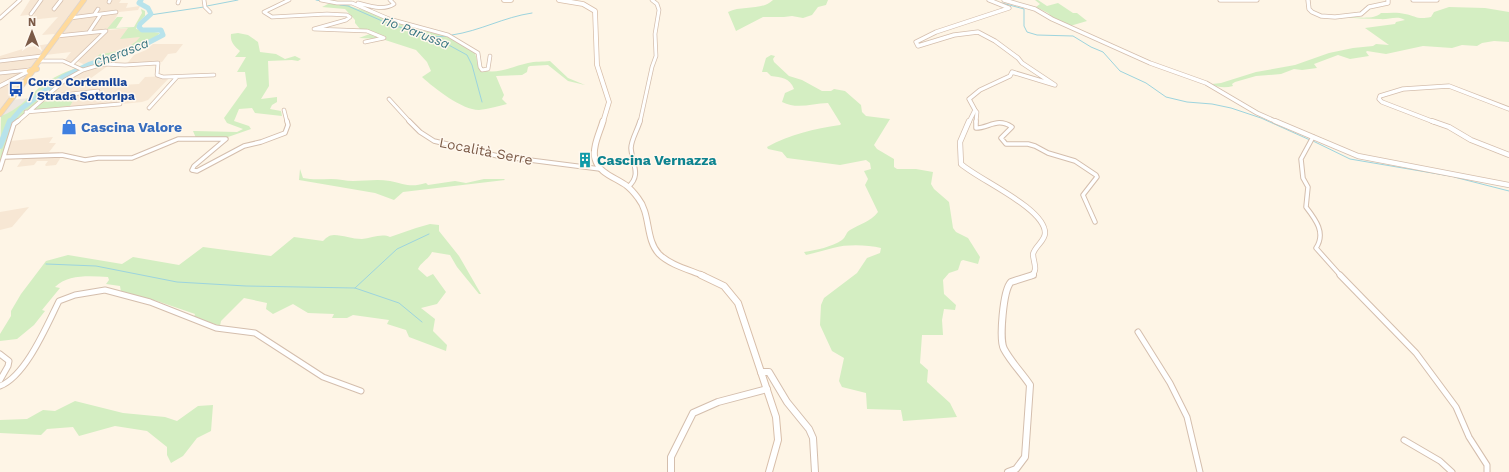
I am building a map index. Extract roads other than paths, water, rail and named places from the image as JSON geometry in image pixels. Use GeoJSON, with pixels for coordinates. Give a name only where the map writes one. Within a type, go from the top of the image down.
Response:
{"type":"FeatureCollection","features":[{"type":"Feature","properties":{"kind":"main road"},"geometry":{"type":"LineString","coordinates":[[0,114],[84,0]]}},
{"type":"Feature","properties":{"kind":"main road"},"geometry":{"type":"LineString","coordinates":[[504,0],[510,0]]}},
{"type":"Feature","properties":{"kind":"main road"},"geometry":{"type":"LineString","coordinates":[[559,0],[587,6],[592,8],[594,12],[597,65],[609,102],[595,148],[595,159],[600,169],[628,187],[639,199],[645,211],[650,235],[655,249],[660,255],[667,260],[724,286],[736,299],[776,417],[778,440],[769,472]]}},
{"type":"Feature","properties":{"kind":"street"},"geometry":{"type":"LineString","coordinates":[[0,18],[20,0]]}},
{"type":"Feature","properties":{"kind":"street"},"geometry":{"type":"LineString","coordinates":[[30,14],[38,6],[41,0]]}},
{"type":"Feature","properties":{"kind":"street"},"geometry":{"type":"LineString","coordinates":[[54,9],[61,0]]}},
{"type":"Feature","properties":{"kind":"street"},"geometry":{"type":"LineString","coordinates":[[204,0],[205,7],[210,12]]}},
{"type":"Feature","properties":{"kind":"street"},"geometry":{"type":"LineString","coordinates":[[289,0],[264,12],[272,17],[327,14],[347,15],[350,17],[346,20],[314,29],[367,31],[384,38],[365,42]]}},
{"type":"Feature","properties":{"kind":"street"},"geometry":{"type":"LineString","coordinates":[[321,0],[382,8],[394,4],[390,0]]}},
{"type":"Feature","properties":{"kind":"street"},"geometry":{"type":"LineString","coordinates":[[628,187],[634,182],[636,175],[631,147],[640,123],[656,56],[655,34],[659,10],[657,4],[652,0]]}},
{"type":"Feature","properties":{"kind":"street"},"geometry":{"type":"LineString","coordinates":[[989,0],[1009,8],[936,32],[916,42],[916,44],[922,46],[954,35],[978,32],[995,41],[1018,58],[1022,63],[1054,83],[1054,85],[1047,84],[1032,77],[1012,72],[1010,76],[973,94],[969,99],[974,110],[977,112],[976,128],[982,128],[987,124],[1010,125],[1012,127],[1011,129],[1001,138],[1006,144],[1028,144],[1035,146],[1075,161],[1096,175],[1097,177],[1084,195],[1085,201],[1095,222]]}},
{"type":"Feature","properties":{"kind":"street"},"geometry":{"type":"LineString","coordinates":[[1004,0],[1035,9],[1052,19],[1150,63],[1206,83],[1257,113],[1311,139],[1369,159],[1509,185]]}},
{"type":"Feature","properties":{"kind":"street"},"geometry":{"type":"LineString","coordinates":[[1220,0],[1257,0]]}},
{"type":"Feature","properties":{"kind":"street"},"geometry":{"type":"LineString","coordinates":[[1308,0],[1312,12],[1321,16],[1335,17],[1361,14],[1369,7],[1388,3],[1388,0]]}},
{"type":"Feature","properties":{"kind":"street"},"geometry":{"type":"LineString","coordinates":[[1413,0],[1437,0]]}},
{"type":"Feature","properties":{"kind":"street"},"geometry":{"type":"LineString","coordinates":[[352,3],[389,19],[450,36],[478,53],[480,67],[482,70],[489,68],[488,64],[490,56]]}},
{"type":"Feature","properties":{"kind":"street"},"geometry":{"type":"LineString","coordinates":[[94,15],[98,8]]}},
{"type":"Feature","properties":{"kind":"street"},"geometry":{"type":"LineString","coordinates":[[70,18],[116,12]]}},
{"type":"Feature","properties":{"kind":"street"},"geometry":{"type":"LineString","coordinates":[[89,32],[101,14]]}},
{"type":"Feature","properties":{"kind":"street"},"geometry":{"type":"LineString","coordinates":[[57,36],[106,31],[72,64]]}},
{"type":"Feature","properties":{"kind":"street"},"geometry":{"type":"LineString","coordinates":[[0,59],[42,56]]}},
{"type":"Feature","properties":{"kind":"street"},"geometry":{"type":"LineString","coordinates":[[39,61],[63,61],[84,70]]}},
{"type":"Feature","properties":{"kind":"street"},"geometry":{"type":"LineString","coordinates":[[0,169],[12,128],[26,112],[45,96],[65,80],[84,70],[103,64],[125,65],[158,63],[157,75],[163,77],[214,75]]}},
{"type":"Feature","properties":{"kind":"street"},"geometry":{"type":"LineString","coordinates":[[0,72],[31,70]]}},
{"type":"Feature","properties":{"kind":"street"},"geometry":{"type":"LineString","coordinates":[[0,86],[31,70]]}},
{"type":"Feature","properties":{"kind":"street"},"geometry":{"type":"LineString","coordinates":[[149,108],[177,77]]}},
{"type":"Feature","properties":{"kind":"street"},"geometry":{"type":"LineString","coordinates":[[1509,109],[1450,86],[1403,89],[1380,96],[1379,99],[1382,102],[1409,113],[1449,127],[1471,140],[1509,155]]}},
{"type":"Feature","properties":{"kind":"street"},"geometry":{"type":"LineString","coordinates":[[45,96],[98,92]]}},
{"type":"Feature","properties":{"kind":"street","name":"Località Serre"},"geometry":{"type":"LineString","coordinates":[[389,99],[420,132],[434,141],[498,156],[600,169]]}},
{"type":"Feature","properties":{"kind":"street"},"geometry":{"type":"LineString","coordinates":[[26,112],[120,104]]}},
{"type":"Feature","properties":{"kind":"street"},"geometry":{"type":"LineString","coordinates":[[4,157],[62,155],[85,160],[98,158],[132,158],[178,139],[226,139],[194,166],[192,170],[198,172],[244,146],[268,140],[285,133],[288,125],[284,110]]}},
{"type":"Feature","properties":{"kind":"street"},"geometry":{"type":"LineString","coordinates":[[974,110],[962,133],[958,146],[961,164],[969,171],[1031,210],[1041,220],[1046,232],[1034,251],[1033,255],[1036,266],[1035,273],[1032,276],[1014,280],[1006,289],[1003,348],[1030,385],[1025,457],[1016,469],[1008,472]]}},
{"type":"Feature","properties":{"kind":"street"},"geometry":{"type":"LineString","coordinates":[[1311,139],[1304,151],[1301,159],[1301,165],[1303,178],[1308,187],[1306,207],[1318,222],[1320,230],[1320,244],[1316,248],[1420,358],[1456,407],[1469,437],[1487,465],[1487,472]]}},
{"type":"Feature","properties":{"kind":"street"},"geometry":{"type":"LineString","coordinates":[[1,386],[9,382],[33,350],[59,302],[75,295],[105,290],[150,302],[216,328],[255,334],[323,377],[361,391]]}},
{"type":"Feature","properties":{"kind":"street"},"geometry":{"type":"LineString","coordinates":[[1138,332],[1170,383],[1188,417],[1200,472]]}},
{"type":"Feature","properties":{"kind":"street"},"geometry":{"type":"LineString","coordinates":[[0,354],[9,361],[8,366],[0,380]]}},
{"type":"Feature","properties":{"kind":"street"},"geometry":{"type":"LineString","coordinates":[[761,372],[769,372],[787,402],[810,429],[813,438],[815,472]]}},
{"type":"Feature","properties":{"kind":"street"},"geometry":{"type":"LineString","coordinates":[[671,472],[671,457],[693,413],[698,409],[712,404],[767,389]]}},
{"type":"Feature","properties":{"kind":"street"},"geometry":{"type":"LineString","coordinates":[[1404,440],[1440,461],[1452,472]]}},
{"type":"Feature","properties":{"kind":"waterway","name":"Cherasca"},"geometry":{"type":"LineString","coordinates":[[10,122],[21,109],[63,77],[90,64],[140,47],[163,35],[161,30],[142,30],[139,27],[140,24],[151,14],[148,8],[139,3],[141,0]]}},
{"type":"Feature","properties":{"kind":"waterway","name":"rio Parussa"},"geometry":{"type":"LineString","coordinates":[[207,6],[238,0]]}},
{"type":"Feature","properties":{"kind":"waterway","name":"rio Parussa"},"geometry":{"type":"LineString","coordinates":[[316,0],[321,1]]}},
{"type":"Feature","properties":{"kind":"waterway"},"geometry":{"type":"LineString","coordinates":[[1002,3],[1024,9],[1024,26],[1027,32],[1037,35],[1073,36],[1091,47],[1103,52],[1120,71],[1146,83],[1166,97],[1187,102],[1212,104],[1231,108],[1261,118],[1310,140]]}},
{"type":"Feature","properties":{"kind":"waterway","name":"rio Parussa"},"geometry":{"type":"LineString","coordinates":[[340,5],[348,6],[389,24],[434,37]]}},
{"type":"Feature","properties":{"kind":"waterway","name":"rio Parussa"},"geometry":{"type":"LineString","coordinates":[[150,15],[204,7]]}},
{"type":"Feature","properties":{"kind":"waterway"},"geometry":{"type":"LineString","coordinates":[[452,35],[532,13]]}},
{"type":"Feature","properties":{"kind":"waterway","name":"rio Parussa"},"geometry":{"type":"LineString","coordinates":[[434,37],[447,36]]}},
{"type":"Feature","properties":{"kind":"waterway","name":"rio Parussa"},"geometry":{"type":"LineString","coordinates":[[434,37],[467,55],[472,65],[482,102]]}},
{"type":"Feature","properties":{"kind":"waterway","name":"Cherasca"},"geometry":{"type":"LineString","coordinates":[[0,146],[10,121]]}},
{"type":"Feature","properties":{"kind":"waterway"},"geometry":{"type":"LineString","coordinates":[[1313,141],[1350,159],[1450,176]]}},
{"type":"Feature","properties":{"kind":"waterway"},"geometry":{"type":"LineString","coordinates":[[1454,177],[1509,191]]}},
{"type":"Feature","properties":{"kind":"waterway"},"geometry":{"type":"LineString","coordinates":[[355,288],[397,249],[429,234]]}},
{"type":"Feature","properties":{"kind":"waterway"},"geometry":{"type":"LineString","coordinates":[[46,264],[96,266],[177,282],[246,286],[355,288]]}},
{"type":"Feature","properties":{"kind":"waterway"},"geometry":{"type":"LineString","coordinates":[[355,288],[399,303],[422,322]]}},
{"type":"Feature","properties":{"kind":"place","name":"Corso Cortemilia / Strada Sottoripa"},"geometry":{"type":"Point","coordinates":[16,89]}},
{"type":"Feature","properties":{"kind":"place","name":"Cascina Valore"},"geometry":{"type":"Point","coordinates":[69,127]}},
{"type":"Feature","properties":{"kind":"place","name":"Cascina Vernazza"},"geometry":{"type":"Point","coordinates":[585,160]}}]}
